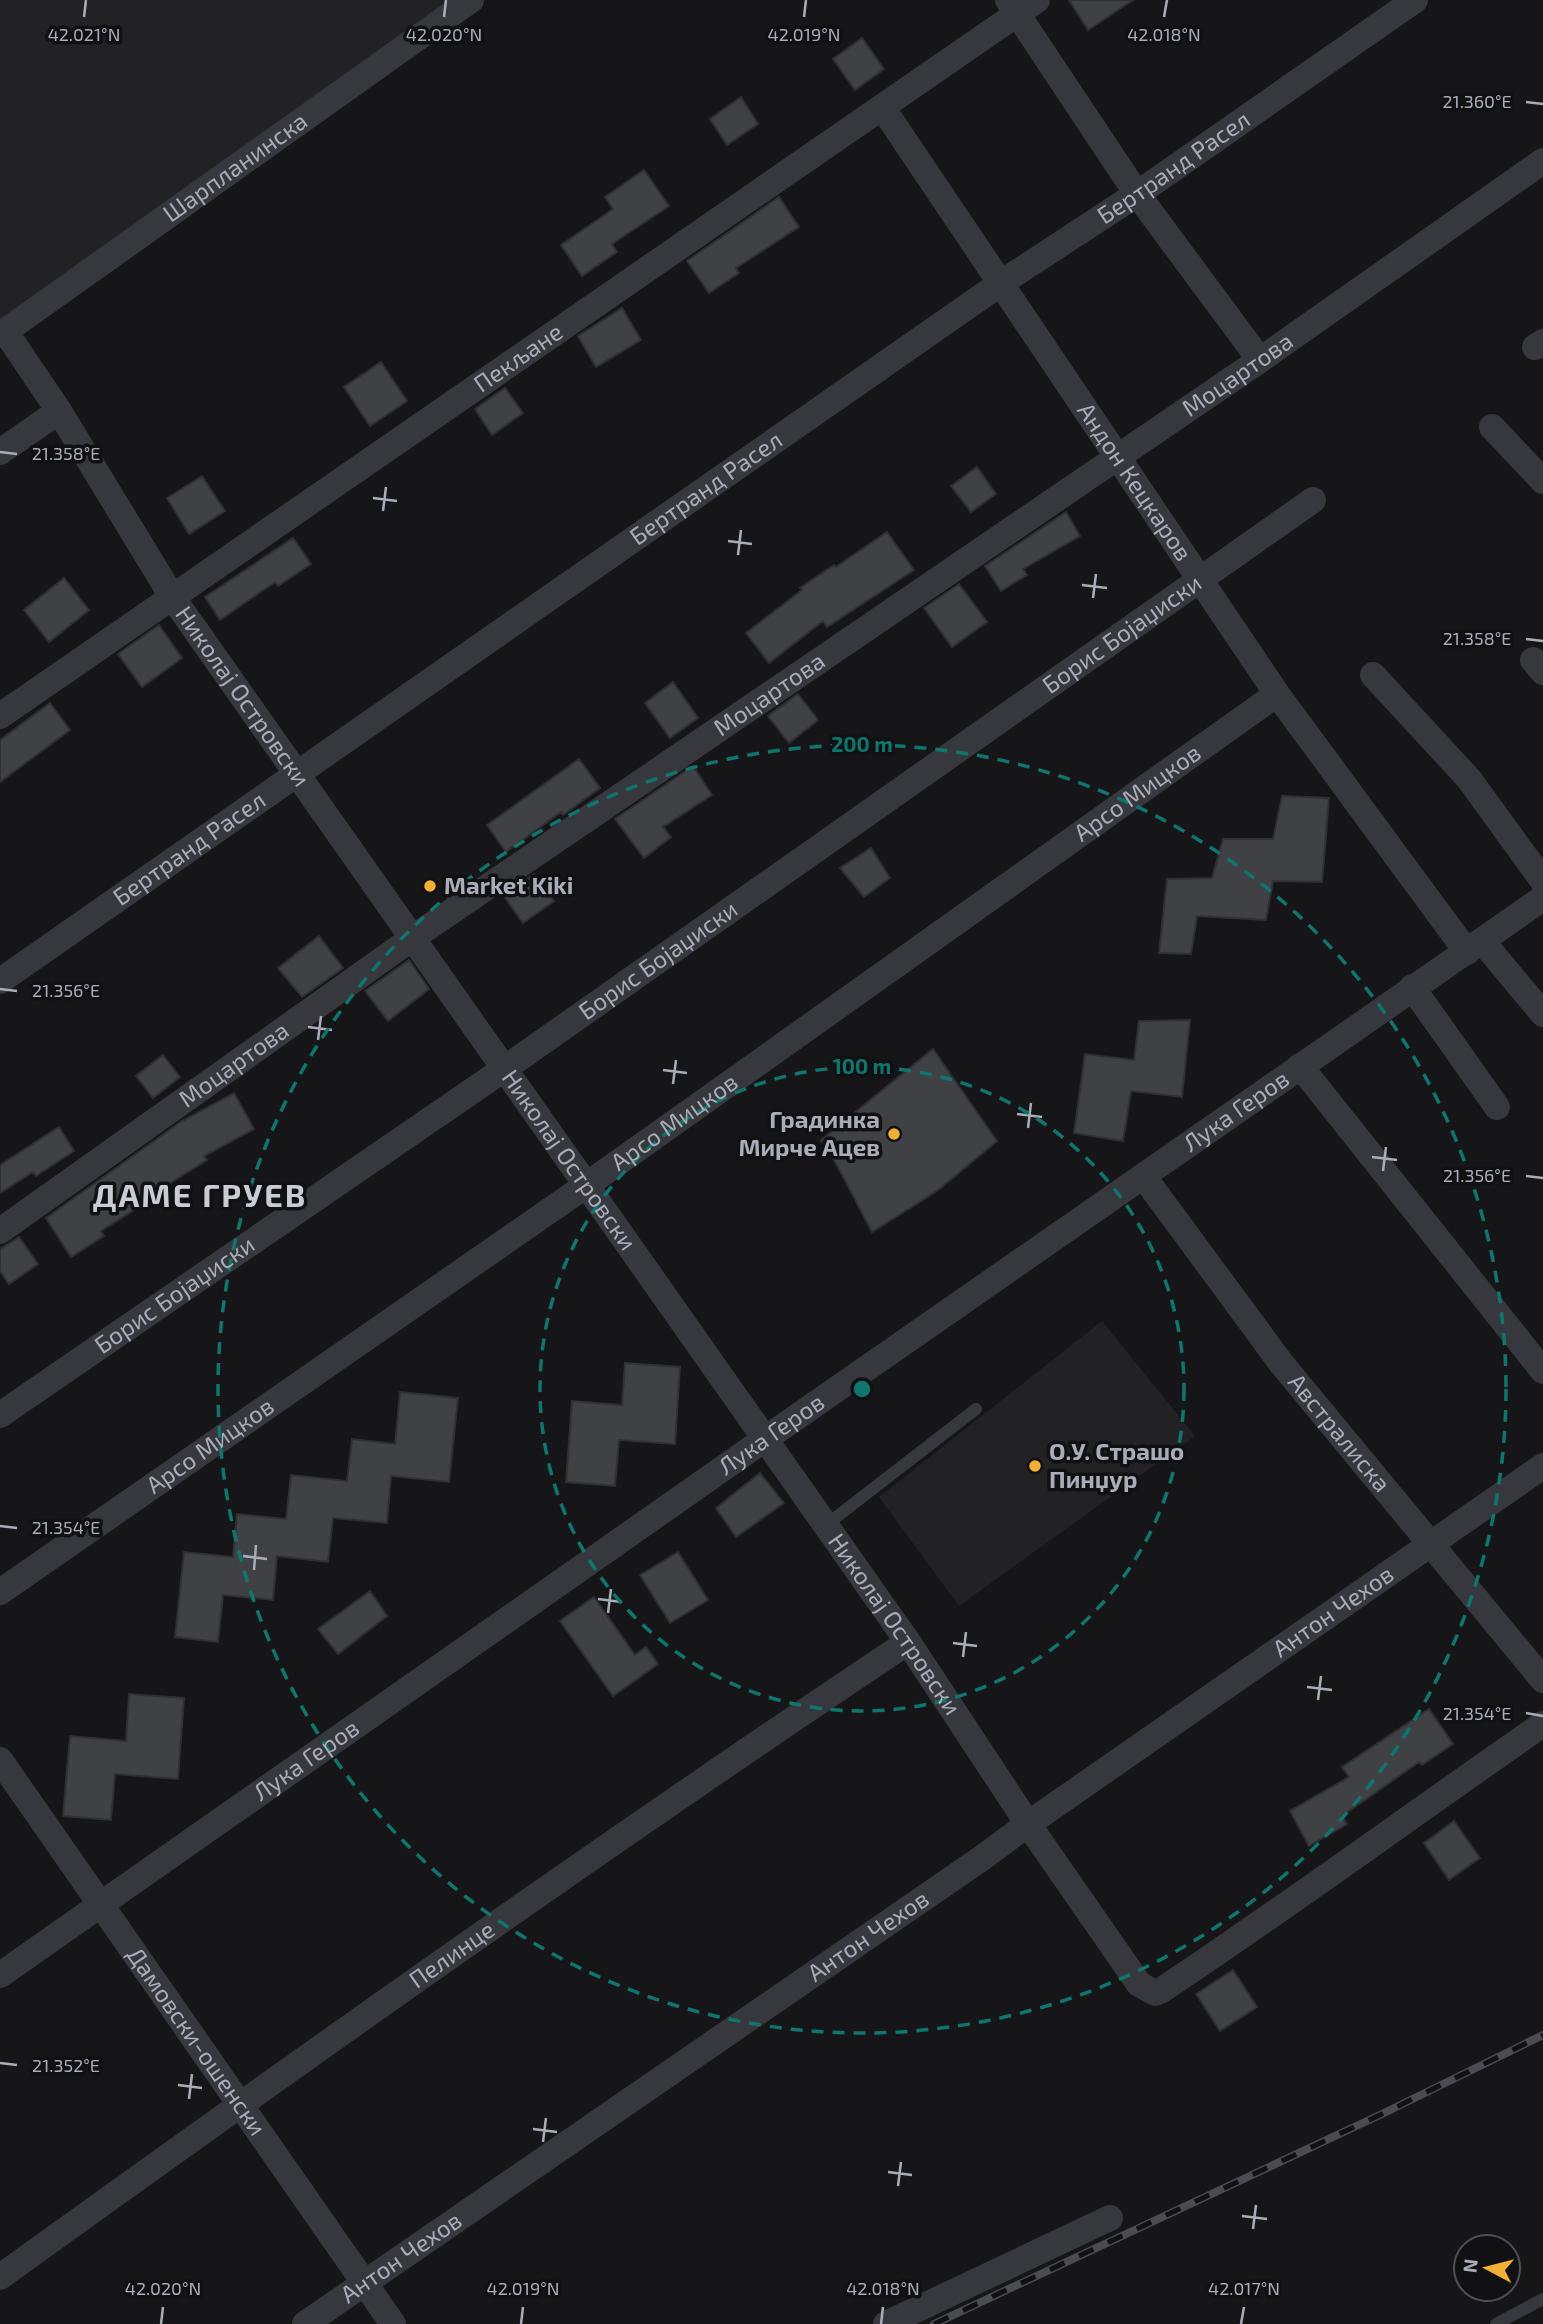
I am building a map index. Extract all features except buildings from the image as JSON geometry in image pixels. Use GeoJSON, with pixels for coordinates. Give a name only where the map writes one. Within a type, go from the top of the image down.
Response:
{"type":"FeatureCollection","features":[{"type":"Feature","properties":{"kind":"street","name":"Шарпланинска"},"geometry":{"type":"LineString","coordinates":[[3,333],[471,0]]}},
{"type":"Feature","properties":{"kind":"street","name":"Бертранд Расел"},"geometry":{"type":"LineString","coordinates":[[0,981],[1002,283],[1137,194],[1415,0]]}},
{"type":"Feature","properties":{"kind":"street"},"geometry":{"type":"LineString","coordinates":[[1021,4],[1137,194],[1260,360]]}},
{"type":"Feature","properties":{"kind":"street","name":"Пекљане"},"geometry":{"type":"LineString","coordinates":[[0,716],[882,107],[1021,4]]}},
{"type":"Feature","properties":{"kind":"street","name":"Андон Кецкаров"},"geometry":{"type":"LineString","coordinates":[[882,107],[1277,694],[1474,947],[1543,1014]]}},
{"type":"Feature","properties":{"kind":"street","name":"Моцартова"},"geometry":{"type":"LineString","coordinates":[[0,1231],[414,937],[1260,360],[1543,162]]}},
{"type":"Feature","properties":{"kind":"street","name":"Николај Островски"},"geometry":{"type":"LineString","coordinates":[[3,333],[59,411],[173,598],[826,1525],[1139,1984],[1155,1993],[1162,1990],[1279,1912],[1543,1724]]}},
{"type":"Feature","properties":{"kind":"street"},"geometry":{"type":"LineString","coordinates":[[0,452],[59,411]]}},
{"type":"Feature","properties":{"kind":"street"},"geometry":{"type":"LineString","coordinates":[[1492,427],[1543,481]]}},
{"type":"Feature","properties":{"kind":"street","name":"Борис Бојаџиски"},"geometry":{"type":"LineString","coordinates":[[0,1415],[505,1069],[1313,500]]}},
{"type":"Feature","properties":{"kind":"street"},"geometry":{"type":"LineString","coordinates":[[1373,676],[1469,779],[1543,881]]}},
{"type":"Feature","properties":{"kind":"street","name":"Арсо Мицков"},"geometry":{"type":"LineString","coordinates":[[0,1592],[588,1184],[1277,694]]}},
{"type":"Feature","properties":{"kind":"street","name":"Лука Геров"},"geometry":{"type":"LineString","coordinates":[[0,1975],[765,1438],[1543,898]]}},
{"type":"Feature","properties":{"kind":"street"},"geometry":{"type":"LineString","coordinates":[[1412,988],[1497,1107]]}},
{"type":"Feature","properties":{"kind":"street"},"geometry":{"type":"LineString","coordinates":[[1300,1066],[1543,1371]]}},
{"type":"Feature","properties":{"kind":"street","name":"Австралиска"},"geometry":{"type":"LineString","coordinates":[[1144,1177],[1281,1363],[1543,1680]]}},
{"type":"Feature","properties":{"kind":"street","name":"Антон Чехов"},"geometry":{"type":"LineString","coordinates":[[305,2324],[982,1858],[1543,1466]]}},
{"type":"Feature","properties":{"kind":"street","name":"Пелинце"},"geometry":{"type":"LineString","coordinates":[[0,2277],[240,2104],[758,1743],[908,1643]]}},
{"type":"Feature","properties":{"kind":"street","name":"Дамовски-ошенски"},"geometry":{"type":"LineString","coordinates":[[0,1760],[393,2324]]}},
{"type":"Feature","properties":{"kind":"street"},"geometry":{"type":"LineString","coordinates":[[886,2324],[1110,2218]]}},
{"type":"Feature","properties":{"kind":"lane"},"geometry":{"type":"LineString","coordinates":[[826,1525],[976,1409]]}},
{"type":"Feature","properties":{"kind":"lane"},"geometry":{"type":"LineString","coordinates":[[1496,2324],[1543,2299]]}},
{"type":"Feature","properties":{"kind":"shaded area"},"geometry":{"type":"Polygon","coordinates":[[[0,0],[471,0],[0,335],[0,0]]]}},
{"type":"Feature","properties":{"kind":"shaded area","name":"О.У. Страшо Пинџур"},"geometry":{"type":"Polygon","coordinates":[[[1102,1321],[1195,1436],[959,1606],[879,1497],[1102,1321]]]}},
{"type":"Feature","properties":{"kind":"railway"},"geometry":{"type":"LineString","coordinates":[[934,2324],[1382,2114],[1543,2035]]}},
{"type":"Feature","properties":{"kind":"place","name":"Market Kiki"},"geometry":{"type":"Point","coordinates":[430,886]}},
{"type":"Feature","properties":{"kind":"place","name":"Градинка Мирче Ацев"},"geometry":{"type":"Point","coordinates":[894,1134]}},
{"type":"Feature","properties":{"kind":"place","name":"О.У. Страшо Пинџур"},"geometry":{"type":"Point","coordinates":[1035,1466]}},
{"type":"Feature","properties":{"kind":"district","name":"ДАМЕ ГРУЕВ"},"geometry":{"type":"Point","coordinates":[200,1196]}}]}
